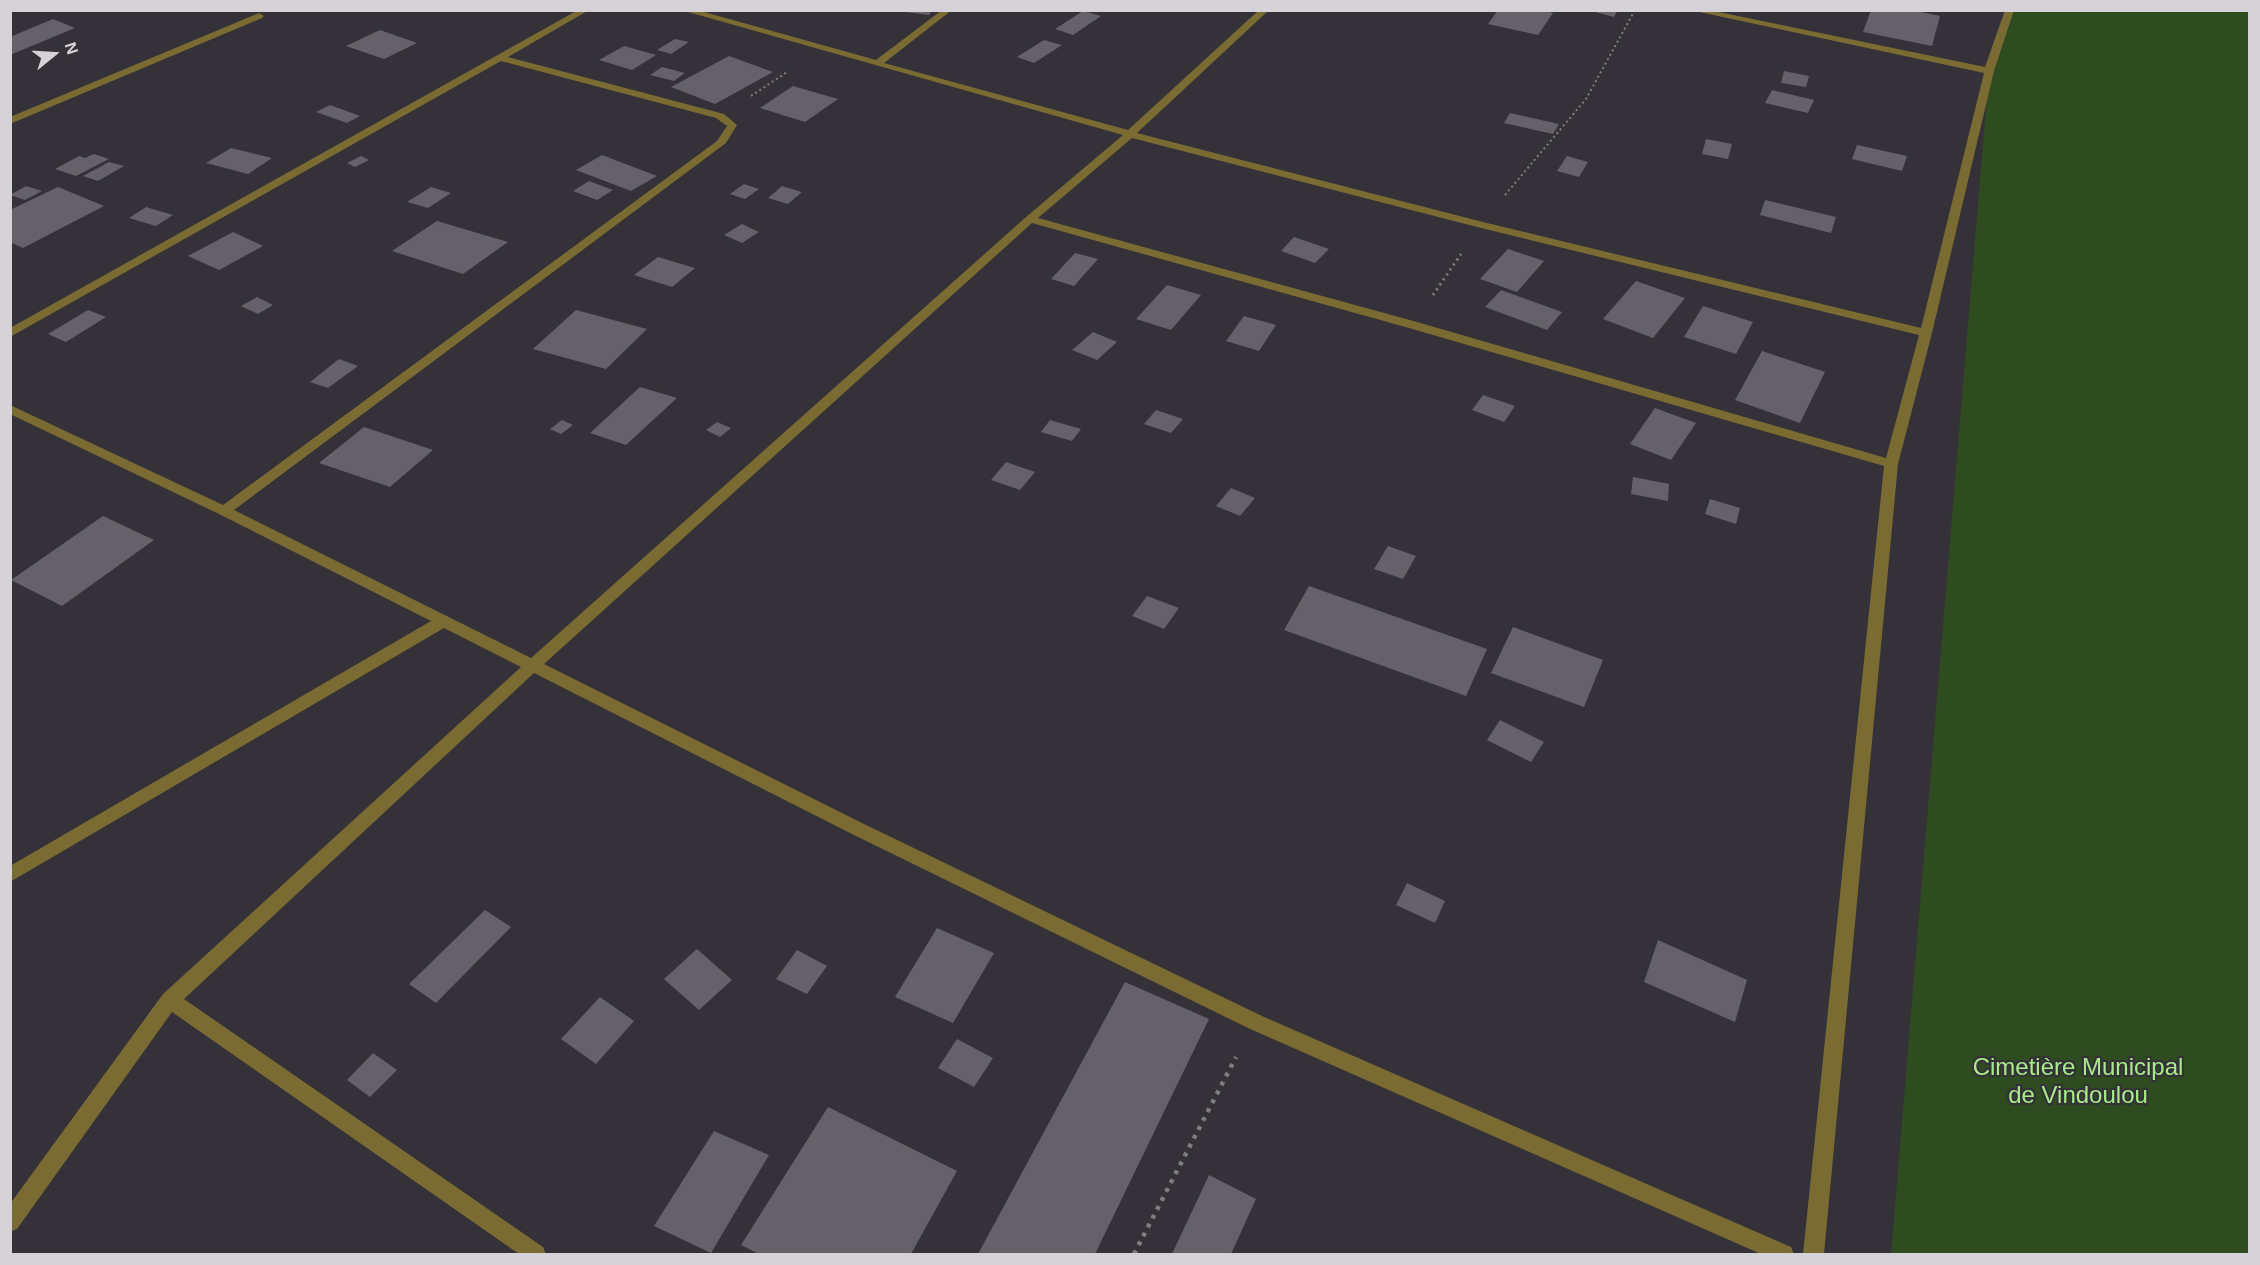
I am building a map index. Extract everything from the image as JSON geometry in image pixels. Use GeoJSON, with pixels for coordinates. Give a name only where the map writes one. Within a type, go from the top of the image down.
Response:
{"type":"FeatureCollection","features":[{"type":"Feature","properties":{"kind":"street"},"geometry":{"type":"LineString","coordinates":[[10,333],[585,10]]}},
{"type":"Feature","properties":{"kind":"street"},"geometry":{"type":"LineString","coordinates":[[685,10],[1130,134],[1481,225],[1926,333]]}},
{"type":"Feature","properties":{"kind":"street"},"geometry":{"type":"LineString","coordinates":[[878,63],[948,10]]}},
{"type":"Feature","properties":{"kind":"street"},"geometry":{"type":"LineString","coordinates":[[10,1222],[170,1000],[532,666],[1030,219],[1130,134],[1265,10]]}},
{"type":"Feature","properties":{"kind":"street"},"geometry":{"type":"LineString","coordinates":[[1694,10],[1989,71]]}},
{"type":"Feature","properties":{"kind":"street"},"geometry":{"type":"LineString","coordinates":[[1814,1254],[1891,464],[1926,333],[1989,71],[2010,10]]}},
{"type":"Feature","properties":{"kind":"street"},"geometry":{"type":"LineString","coordinates":[[10,121],[260,16]]}},
{"type":"Feature","properties":{"kind":"street"},"geometry":{"type":"LineString","coordinates":[[224,512],[721,143],[732,125],[720,116],[499,58]]}},
{"type":"Feature","properties":{"kind":"street"},"geometry":{"type":"LineString","coordinates":[[1030,219],[1413,325],[1891,464]]}},
{"type":"Feature","properties":{"kind":"street"},"geometry":{"type":"LineString","coordinates":[[10,409],[224,512],[869,834],[1255,1022],[1784,1254]]}},
{"type":"Feature","properties":{"kind":"street"},"geometry":{"type":"LineString","coordinates":[[10,875],[443,621]]}},
{"type":"Feature","properties":{"kind":"street"},"geometry":{"type":"LineString","coordinates":[[170,1000],[536,1254]]}},
{"type":"Feature","properties":{"kind":"path"},"geometry":{"type":"LineString","coordinates":[[1413,325],[1481,225],[1586,99],[1635,10]]}},
{"type":"Feature","properties":{"kind":"path"},"geometry":{"type":"LineString","coordinates":[[720,116],[823,49]]}},
{"type":"Feature","properties":{"kind":"path"},"geometry":{"type":"LineString","coordinates":[[1134,1254],[1255,1022]]}},
{"type":"Feature","properties":{"kind":"green space","name":"Cimetière Municipal de Vindoulou"},"geometry":{"type":"Polygon","coordinates":[[[2008,11],[2249,11],[2249,1254],[1891,1254],[1989,71],[2008,11]]]}},
{"type":"Feature","properties":{"kind":"building"},"geometry":{"type":"Polygon","coordinates":[[[907,10],[932,10],[929,15],[906,12],[907,10]]]}},
{"type":"Feature","properties":{"kind":"building"},"geometry":{"type":"Polygon","coordinates":[[[1498,10],[1541,10],[1553,13],[1538,35],[1488,24],[1498,10]]]}},
{"type":"Feature","properties":{"kind":"building"},"geometry":{"type":"Polygon","coordinates":[[[1588,10],[1618,10],[1614,17],[1588,10]]]}},
{"type":"Feature","properties":{"kind":"building"},"geometry":{"type":"Polygon","coordinates":[[[1871,10],[1912,10],[1940,16],[1932,46],[1863,32],[1871,10]]]}},
{"type":"Feature","properties":{"kind":"building"},"geometry":{"type":"Polygon","coordinates":[[[1083,11],[1101,16],[1073,35],[1055,29],[1083,11]]]}},
{"type":"Feature","properties":{"kind":"building"},"geometry":{"type":"Polygon","coordinates":[[[53,19],[75,28],[10,55],[10,37],[53,19]]]}},
{"type":"Feature","properties":{"kind":"building"},"geometry":{"type":"Polygon","coordinates":[[[380,30],[417,43],[384,59],[346,46],[380,30]]]}},
{"type":"Feature","properties":{"kind":"building"},"geometry":{"type":"Polygon","coordinates":[[[675,39],[689,42],[671,54],[657,50],[675,39]]]}},
{"type":"Feature","properties":{"kind":"building"},"geometry":{"type":"Polygon","coordinates":[[[1044,40],[1062,45],[1034,63],[1017,57],[1044,40]]]}},
{"type":"Feature","properties":{"kind":"building"},"geometry":{"type":"Polygon","coordinates":[[[624,46],[656,55],[632,70],[599,60],[624,46]]]}},
{"type":"Feature","properties":{"kind":"building"},"geometry":{"type":"Polygon","coordinates":[[[729,56],[773,72],[715,104],[671,87],[729,56]]]}},
{"type":"Feature","properties":{"kind":"building"},"geometry":{"type":"Polygon","coordinates":[[[662,67],[685,73],[674,81],[650,75],[662,67]]]}},
{"type":"Feature","properties":{"kind":"building"},"geometry":{"type":"Polygon","coordinates":[[[1784,71],[1809,76],[1806,87],[1781,83],[1784,71]]]}},
{"type":"Feature","properties":{"kind":"building"},"geometry":{"type":"Polygon","coordinates":[[[793,86],[838,99],[805,122],[760,108],[793,86]]]}},
{"type":"Feature","properties":{"kind":"building"},"geometry":{"type":"Polygon","coordinates":[[[1772,90],[1814,100],[1808,113],[1765,103],[1772,90]]]}},
{"type":"Feature","properties":{"kind":"building"},"geometry":{"type":"Polygon","coordinates":[[[330,105],[360,116],[347,123],[316,112],[330,105]]]}},
{"type":"Feature","properties":{"kind":"building"},"geometry":{"type":"Polygon","coordinates":[[[1510,113],[1559,124],[1553,134],[1504,123],[1510,113]]]}},
{"type":"Feature","properties":{"kind":"building"},"geometry":{"type":"Polygon","coordinates":[[[1706,139],[1732,144],[1728,159],[1702,154],[1706,139]]]}},
{"type":"Feature","properties":{"kind":"building"},"geometry":{"type":"Polygon","coordinates":[[[1857,145],[1907,156],[1902,171],[1852,159],[1857,145]]]}},
{"type":"Feature","properties":{"kind":"building"},"geometry":{"type":"Polygon","coordinates":[[[231,148],[272,158],[248,174],[206,163],[231,148]]]}},
{"type":"Feature","properties":{"kind":"building"},"geometry":{"type":"Polygon","coordinates":[[[94,154],[109,159],[76,176],[55,169],[79,156],[85,158],[94,154]]]}},
{"type":"Feature","properties":{"kind":"building"},"geometry":{"type":"Polygon","coordinates":[[[602,155],[657,176],[631,191],[576,170],[602,155]]]}},
{"type":"Feature","properties":{"kind":"building"},"geometry":{"type":"Polygon","coordinates":[[[361,156],[369,160],[355,167],[347,163],[361,156]]]}},
{"type":"Feature","properties":{"kind":"building"},"geometry":{"type":"Polygon","coordinates":[[[1567,156],[1588,162],[1579,177],[1557,171],[1567,156]]]}},
{"type":"Feature","properties":{"kind":"building"},"geometry":{"type":"Polygon","coordinates":[[[109,162],[124,166],[98,181],[83,176],[109,162]]]}},
{"type":"Feature","properties":{"kind":"building"},"geometry":{"type":"Polygon","coordinates":[[[589,181],[613,190],[597,200],[573,191],[589,181]]]}},
{"type":"Feature","properties":{"kind":"building"},"geometry":{"type":"Polygon","coordinates":[[[744,184],[759,189],[745,199],[730,194],[744,184]]]}},
{"type":"Feature","properties":{"kind":"building"},"geometry":{"type":"Polygon","coordinates":[[[26,186],[42,191],[25,200],[10,195],[26,186]]]}},
{"type":"Feature","properties":{"kind":"building"},"geometry":{"type":"Polygon","coordinates":[[[782,186],[802,192],[788,204],[768,198],[782,186]]]}},
{"type":"Feature","properties":{"kind":"building"},"geometry":{"type":"Polygon","coordinates":[[[58,187],[104,206],[23,248],[10,242],[10,210],[58,187]]]}},
{"type":"Feature","properties":{"kind":"building"},"geometry":{"type":"Polygon","coordinates":[[[431,187],[451,193],[428,208],[407,202],[431,187]]]}},
{"type":"Feature","properties":{"kind":"building"},"geometry":{"type":"Polygon","coordinates":[[[1765,200],[1836,217],[1831,233],[1760,215],[1765,200]]]}},
{"type":"Feature","properties":{"kind":"building"},"geometry":{"type":"Polygon","coordinates":[[[146,207],[173,215],[156,226],[129,218],[146,207]]]}},
{"type":"Feature","properties":{"kind":"building"},"geometry":{"type":"Polygon","coordinates":[[[437,221],[508,242],[463,274],[392,251],[437,221]]]}},
{"type":"Feature","properties":{"kind":"building"},"geometry":{"type":"Polygon","coordinates":[[[742,224],[759,232],[742,243],[724,235],[742,224]]]}},
{"type":"Feature","properties":{"kind":"building"},"geometry":{"type":"Polygon","coordinates":[[[233,232],[263,246],[219,270],[188,256],[233,232]]]}},
{"type":"Feature","properties":{"kind":"building"},"geometry":{"type":"Polygon","coordinates":[[[1294,237],[1329,249],[1315,263],[1281,251],[1294,237]]]}},
{"type":"Feature","properties":{"kind":"building"},"geometry":{"type":"Polygon","coordinates":[[[1508,249],[1544,261],[1517,292],[1480,279],[1508,249]]]}},
{"type":"Feature","properties":{"kind":"building"},"geometry":{"type":"Polygon","coordinates":[[[1075,253],[1098,259],[1074,286],[1051,279],[1075,253]]]}},
{"type":"Feature","properties":{"kind":"building"},"geometry":{"type":"Polygon","coordinates":[[[658,257],[695,268],[672,287],[634,275],[658,257]]]}},
{"type":"Feature","properties":{"kind":"building"},"geometry":{"type":"Polygon","coordinates":[[[1636,281],[1685,298],[1653,338],[1603,319],[1636,281]]]}},
{"type":"Feature","properties":{"kind":"building"},"geometry":{"type":"Polygon","coordinates":[[[1167,285],[1201,295],[1171,330],[1136,319],[1167,285]]]}},
{"type":"Feature","properties":{"kind":"building"},"geometry":{"type":"Polygon","coordinates":[[[1501,290],[1562,312],[1547,330],[1485,307],[1501,290]]]}},
{"type":"Feature","properties":{"kind":"building"},"geometry":{"type":"Polygon","coordinates":[[[257,297],[273,305],[258,314],[241,306],[257,297]]]}},
{"type":"Feature","properties":{"kind":"building"},"geometry":{"type":"Polygon","coordinates":[[[1703,306],[1753,322],[1736,354],[1684,337],[1703,306]]]}},
{"type":"Feature","properties":{"kind":"building"},"geometry":{"type":"Polygon","coordinates":[[[88,310],[106,317],[66,342],[48,334],[88,310]]]}},
{"type":"Feature","properties":{"kind":"building"},"geometry":{"type":"Polygon","coordinates":[[[576,310],[647,329],[606,369],[533,349],[576,310]]]}},
{"type":"Feature","properties":{"kind":"building"},"geometry":{"type":"Polygon","coordinates":[[[1244,316],[1276,325],[1259,351],[1226,341],[1244,316]]]}},
{"type":"Feature","properties":{"kind":"building"},"geometry":{"type":"Polygon","coordinates":[[[1093,332],[1117,342],[1097,360],[1072,350],[1093,332]]]}},
{"type":"Feature","properties":{"kind":"building"},"geometry":{"type":"Polygon","coordinates":[[[1762,351],[1825,372],[1800,423],[1735,400],[1762,351]]]}},
{"type":"Feature","properties":{"kind":"building"},"geometry":{"type":"Polygon","coordinates":[[[339,359],[358,366],[328,388],[310,382],[339,359]]]}},
{"type":"Feature","properties":{"kind":"building"},"geometry":{"type":"Polygon","coordinates":[[[640,387],[677,398],[626,445],[590,433],[640,387]]]}},
{"type":"Feature","properties":{"kind":"building"},"geometry":{"type":"Polygon","coordinates":[[[1483,395],[1515,406],[1504,422],[1472,410],[1483,395]]]}},
{"type":"Feature","properties":{"kind":"building"},"geometry":{"type":"Polygon","coordinates":[[[1655,408],[1696,423],[1671,460],[1630,444],[1655,408]]]}},
{"type":"Feature","properties":{"kind":"building"},"geometry":{"type":"Polygon","coordinates":[[[1156,410],[1183,419],[1171,433],[1144,424],[1156,410]]]}},
{"type":"Feature","properties":{"kind":"building"},"geometry":{"type":"Polygon","coordinates":[[[562,420],[573,425],[561,434],[550,429],[562,420]]]}},
{"type":"Feature","properties":{"kind":"building"},"geometry":{"type":"Polygon","coordinates":[[[1050,420],[1081,429],[1072,441],[1041,432],[1050,420]]]}},
{"type":"Feature","properties":{"kind":"building"},"geometry":{"type":"Polygon","coordinates":[[[717,422],[731,428],[720,437],[706,430],[717,422]]]}},
{"type":"Feature","properties":{"kind":"building"},"geometry":{"type":"Polygon","coordinates":[[[364,427],[433,450],[390,487],[319,463],[364,427]]]}},
{"type":"Feature","properties":{"kind":"building"},"geometry":{"type":"Polygon","coordinates":[[[1006,462],[1035,472],[1020,490],[991,480],[1006,462]]]}},
{"type":"Feature","properties":{"kind":"building"},"geometry":{"type":"Polygon","coordinates":[[[1633,477],[1669,484],[1668,501],[1631,494],[1633,477]]]}},
{"type":"Feature","properties":{"kind":"building"},"geometry":{"type":"Polygon","coordinates":[[[1231,488],[1255,498],[1240,516],[1216,506],[1231,488]]]}},
{"type":"Feature","properties":{"kind":"building"},"geometry":{"type":"Polygon","coordinates":[[[1710,499],[1740,508],[1736,524],[1705,514],[1710,499]]]}},
{"type":"Feature","properties":{"kind":"building"},"geometry":{"type":"Polygon","coordinates":[[[103,516],[154,540],[62,606],[11,580],[103,516]]]}},
{"type":"Feature","properties":{"kind":"building"},"geometry":{"type":"Polygon","coordinates":[[[1388,546],[1416,556],[1403,579],[1374,569],[1388,546]]]}},
{"type":"Feature","properties":{"kind":"building"},"geometry":{"type":"Polygon","coordinates":[[[1309,586],[1487,649],[1466,696],[1284,630],[1309,586]]]}},
{"type":"Feature","properties":{"kind":"building"},"geometry":{"type":"Polygon","coordinates":[[[1147,596],[1179,608],[1164,629],[1132,616],[1147,596]]]}},
{"type":"Feature","properties":{"kind":"building"},"geometry":{"type":"Polygon","coordinates":[[[1513,627],[1603,660],[1584,707],[1491,673],[1513,627]]]}},
{"type":"Feature","properties":{"kind":"building"},"geometry":{"type":"Polygon","coordinates":[[[1500,720],[1544,742],[1531,762],[1487,740],[1500,720]]]}},
{"type":"Feature","properties":{"kind":"building"},"geometry":{"type":"Polygon","coordinates":[[[1407,883],[1445,901],[1435,923],[1396,905],[1407,883]]]}},
{"type":"Feature","properties":{"kind":"building"},"geometry":{"type":"Polygon","coordinates":[[[485,910],[511,927],[436,1003],[409,984],[485,910]]]}},
{"type":"Feature","properties":{"kind":"building"},"geometry":{"type":"Polygon","coordinates":[[[937,928],[994,953],[953,1023],[895,997],[937,928]]]}},
{"type":"Feature","properties":{"kind":"building"},"geometry":{"type":"Polygon","coordinates":[[[1658,940],[1747,980],[1735,1022],[1644,982],[1658,940]]]}},
{"type":"Feature","properties":{"kind":"building"},"geometry":{"type":"Polygon","coordinates":[[[697,949],[732,980],[699,1010],[664,979],[697,949]]]}},
{"type":"Feature","properties":{"kind":"building"},"geometry":{"type":"Polygon","coordinates":[[[797,950],[827,966],[807,994],[776,979],[797,950]]]}},
{"type":"Feature","properties":{"kind":"building"},"geometry":{"type":"Polygon","coordinates":[[[1125,982],[1209,1019],[1095,1254],[978,1254],[1125,982]]]}},
{"type":"Feature","properties":{"kind":"building"},"geometry":{"type":"Polygon","coordinates":[[[600,997],[634,1021],[596,1064],[561,1039],[600,997]]]}},
{"type":"Feature","properties":{"kind":"building"},"geometry":{"type":"Polygon","coordinates":[[[957,1039],[993,1058],[974,1087],[938,1068],[957,1039]]]}},
{"type":"Feature","properties":{"kind":"building"},"geometry":{"type":"Polygon","coordinates":[[[373,1053],[397,1070],[370,1097],[347,1080],[373,1053]]]}},
{"type":"Feature","properties":{"kind":"building"},"geometry":{"type":"Polygon","coordinates":[[[828,1107],[957,1171],[911,1254],[759,1254],[741,1245],[828,1107]]]}},
{"type":"Feature","properties":{"kind":"building"},"geometry":{"type":"Polygon","coordinates":[[[714,1131],[769,1155],[711,1253],[654,1226],[714,1131]]]}},
{"type":"Feature","properties":{"kind":"building"},"geometry":{"type":"Polygon","coordinates":[[[1209,1175],[1256,1199],[1231,1254],[1172,1254],[1209,1175]]]}}]}
